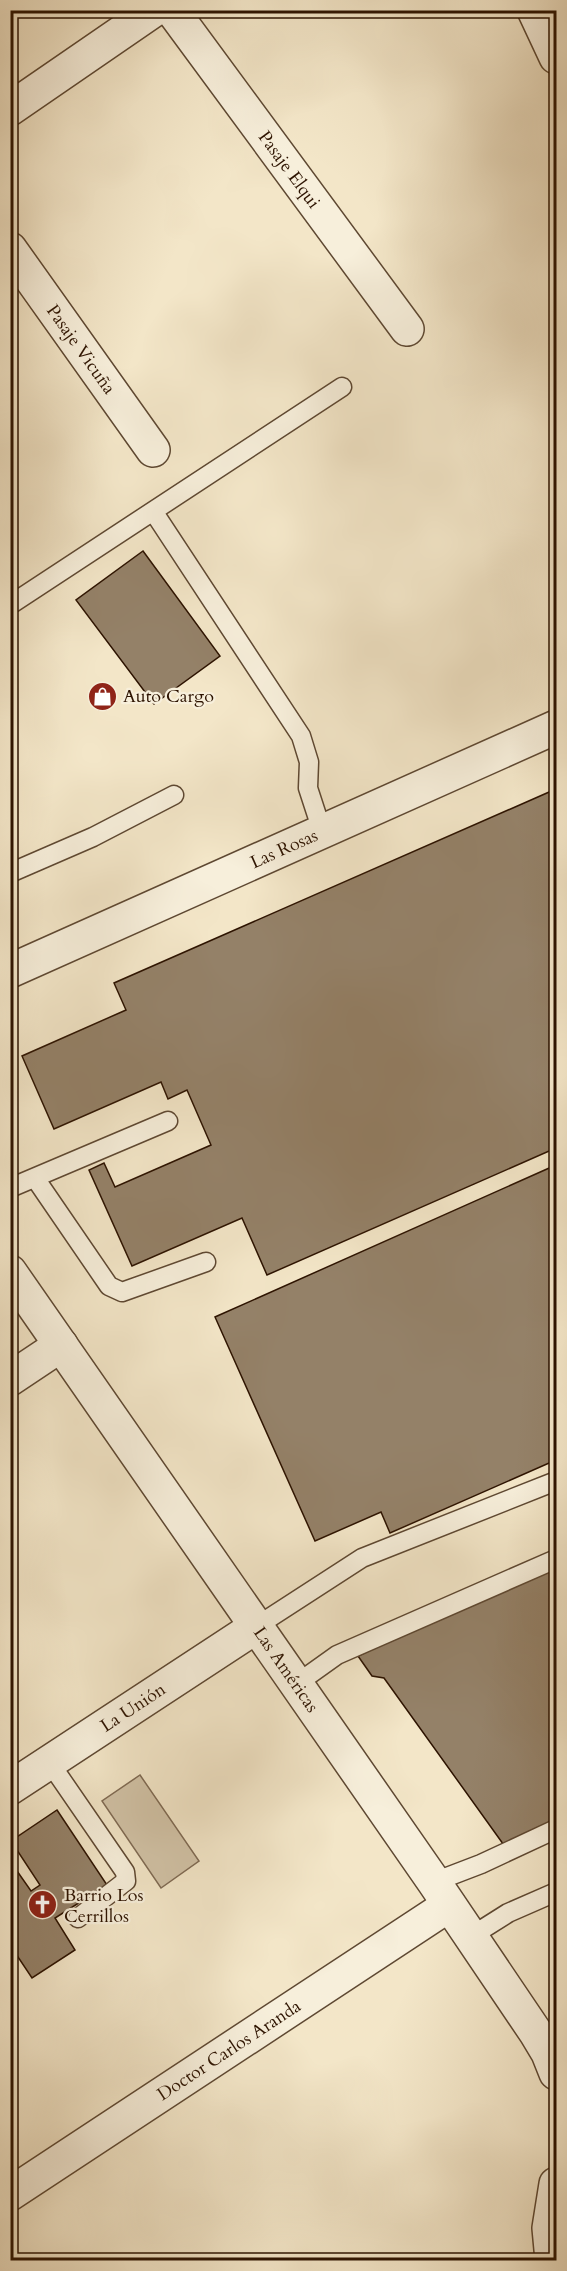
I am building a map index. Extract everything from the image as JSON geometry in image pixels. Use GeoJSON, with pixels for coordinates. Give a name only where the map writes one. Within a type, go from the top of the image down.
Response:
{"type":"FeatureCollection","features":[{"type":"Feature","properties":{"kind":"street"},"geometry":{"type":"LineString","coordinates":[[10,109],[154,10]]}},
{"type":"Feature","properties":{"kind":"street","name":"Pasaje Elqui"},"geometry":{"type":"LineString","coordinates":[[172,10],[407,329]]}},
{"type":"Feature","properties":{"kind":"street"},"geometry":{"type":"LineString","coordinates":[[534,10],[556,57]]}},
{"type":"Feature","properties":{"kind":"street","name":"Pasaje Vicuña"},"geometry":{"type":"LineString","coordinates":[[10,249],[153,450]]}},
{"type":"Feature","properties":{"kind":"street","name":"Las Rosas"},"geometry":{"type":"LineString","coordinates":[[10,971],[556,727]]}},
{"type":"Feature","properties":{"kind":"street","name":"Las Américas"},"geometry":{"type":"LineString","coordinates":[[10,1272],[441,1893],[536,2033],[556,2073]]}},
{"type":"Feature","properties":{"kind":"street"},"geometry":{"type":"LineString","coordinates":[[10,1379],[61,1345]]}},
{"type":"Feature","properties":{"kind":"street","name":"La Unión"},"geometry":{"type":"LineString","coordinates":[[10,1788],[257,1626]]}},
{"type":"Feature","properties":{"kind":"street","name":"Doctor Carlos Aranda"},"geometry":{"type":"LineString","coordinates":[[10,2193],[441,1893]]}},
{"type":"Feature","properties":{"kind":"street"},"geometry":{"type":"LineString","coordinates":[[552,2260],[549,2228],[556,2184]]}},
{"type":"Feature","properties":{"kind":"lane"},"geometry":{"type":"LineString","coordinates":[[10,605],[342,387]]}},
{"type":"Feature","properties":{"kind":"lane"},"geometry":{"type":"LineString","coordinates":[[153,512],[301,736],[309,762],[308,788],[322,831]]}},
{"type":"Feature","properties":{"kind":"lane"},"geometry":{"type":"LineString","coordinates":[[10,873],[93,837],[174,795]]}},
{"type":"Feature","properties":{"kind":"lane"},"geometry":{"type":"LineString","coordinates":[[10,1188],[168,1121]]}},
{"type":"Feature","properties":{"kind":"lane"},"geometry":{"type":"LineString","coordinates":[[35,1178],[109,1286],[122,1292],[206,1262]]}},
{"type":"Feature","properties":{"kind":"lane"},"geometry":{"type":"LineString","coordinates":[[257,1626],[362,1558],[556,1481]]}},
{"type":"Feature","properties":{"kind":"lane"},"geometry":{"type":"LineString","coordinates":[[295,1685],[337,1655],[556,1559]]}},
{"type":"Feature","properties":{"kind":"lane"},"geometry":{"type":"LineString","coordinates":[[50,1763],[125,1872],[126,1881],[78,1918]]}},
{"type":"Feature","properties":{"kind":"lane"},"geometry":{"type":"LineString","coordinates":[[441,1893],[481,1864],[556,1830]]}},
{"type":"Feature","properties":{"kind":"lane"},"geometry":{"type":"LineString","coordinates":[[470,1937],[508,1913],[556,1892]]}},
{"type":"Feature","properties":{"kind":"shaded area"},"geometry":{"type":"Polygon","coordinates":[[[140,1775],[199,1861],[161,1888],[102,1801],[140,1775]]]}},
{"type":"Feature","properties":{"kind":"building"},"geometry":{"type":"Polygon","coordinates":[[[143,551],[220,656],[154,704],[76,600],[143,551]]]}},
{"type":"Feature","properties":{"kind":"building"},"geometry":{"type":"Polygon","coordinates":[[[556,789],[556,1148],[267,1275],[242,1218],[132,1266],[89,1170],[104,1163],[115,1187],[211,1145],[187,1090],[168,1099],[161,1082],[54,1129],[22,1056],[126,1010],[114,983],[556,789]]]}},
{"type":"Feature","properties":{"kind":"building"},"geometry":{"type":"Polygon","coordinates":[[[556,1165],[556,1460],[390,1533],[381,1512],[315,1541],[215,1317],[556,1165]]]}},
{"type":"Feature","properties":{"kind":"building"},"geometry":{"type":"Polygon","coordinates":[[[556,1563],[556,1825],[506,1848],[384,1678],[372,1676],[358,1656],[556,1563]]]}},
{"type":"Feature","properties":{"kind":"building","name":"Barrio Los Cerrillos"},"geometry":{"type":"Polygon","coordinates":[[[57,1810],[107,1885],[55,1918],[75,1950],[32,1978],[10,1945],[10,1861],[31,1891],[40,1885],[11,1841],[57,1810]]]}},
{"type":"Feature","properties":{"kind":"place","name":"Auto Cargo"},"geometry":{"type":"Point","coordinates":[102,696]}},
{"type":"Feature","properties":{"kind":"place","name":"Barrio Los Cerrillos"},"geometry":{"type":"Point","coordinates":[43,1905]}}]}
